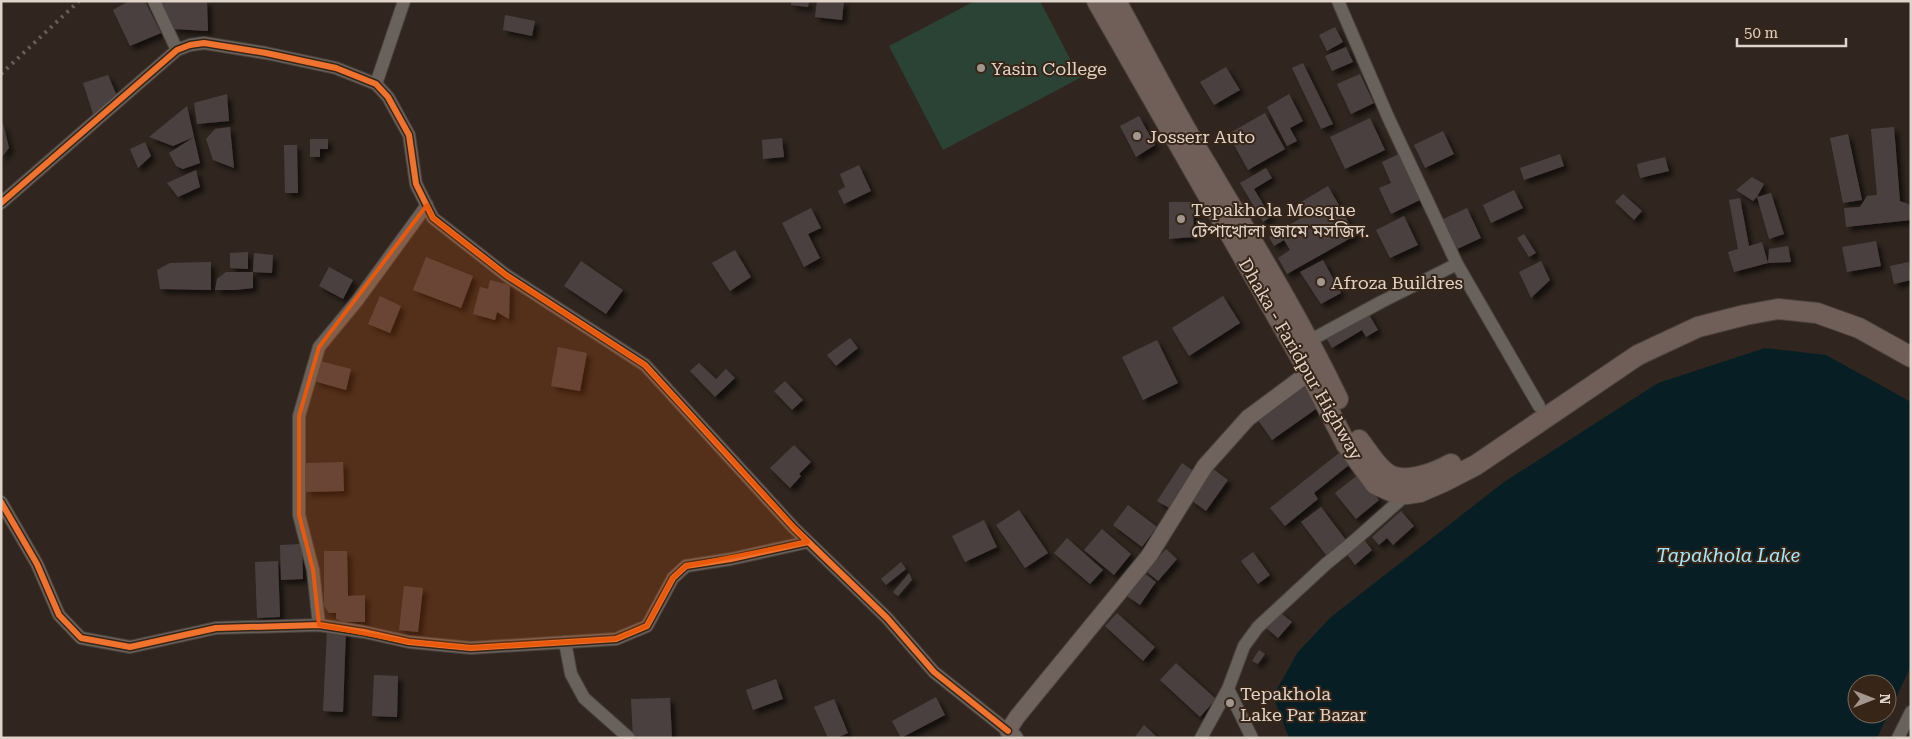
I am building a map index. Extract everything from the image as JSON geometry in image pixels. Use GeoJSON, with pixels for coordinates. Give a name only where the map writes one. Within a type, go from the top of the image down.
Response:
{"type":"FeatureCollection","features":[{"type":"Feature","properties":{"kind":"highway","name":"Dhaka - Faridpur Highway"},"geometry":{"type":"LineString","coordinates":[[1097,1],[1309,341],[1315,368],[1346,444],[1375,484],[1393,492],[1407,494],[1427,489],[1476,465],[1638,355],[1696,321],[1778,308],[1817,313],[1859,328],[1911,356]]}},
{"type":"Feature","properties":{"kind":"highway","name":"Dhaka - Faridpur Highway"},"geometry":{"type":"LineString","coordinates":[[1116,1],[1199,166],[1315,368],[1357,437],[1385,473],[1406,478],[1437,471],[1470,454],[1632,344],[1696,321],[1777,296],[1820,301],[1864,317],[1911,343]]}},
{"type":"Feature","properties":{"kind":"main road"},"geometry":{"type":"LineString","coordinates":[[1011,734],[1016,717],[1149,556],[1205,466],[1248,418],[1315,368]]}},
{"type":"Feature","properties":{"kind":"street"},"geometry":{"type":"LineString","coordinates":[[154,1],[177,50]]}},
{"type":"Feature","properties":{"kind":"street"},"geometry":{"type":"LineString","coordinates":[[376,84],[404,1]]}},
{"type":"Feature","properties":{"kind":"street"},"geometry":{"type":"LineString","coordinates":[[1338,1],[1388,116],[1457,264],[1539,406]]}},
{"type":"Feature","properties":{"kind":"street"},"geometry":{"type":"LineString","coordinates":[[1,203],[177,50],[190,45],[204,43],[266,53],[336,68],[376,84],[388,97],[409,135],[416,184],[433,218],[506,275],[646,366],[808,542],[887,618],[934,672],[1011,734]]}},
{"type":"Feature","properties":{"kind":"street"},"geometry":{"type":"LineString","coordinates":[[319,625],[313,570],[300,515],[298,416],[319,348],[357,301],[427,205]]}},
{"type":"Feature","properties":{"kind":"street"},"geometry":{"type":"LineString","coordinates":[[1309,341],[1457,264]]}},
{"type":"Feature","properties":{"kind":"street"},"geometry":{"type":"LineString","coordinates":[[1201,738],[1228,689],[1244,646],[1258,627],[1326,564],[1354,542],[1407,494]]}},
{"type":"Feature","properties":{"kind":"street"},"geometry":{"type":"LineString","coordinates":[[1,502],[37,564],[59,615],[82,638],[130,647],[216,628],[319,625],[409,642],[471,648],[616,639],[647,626],[673,578],[686,566],[731,559],[808,542]]}},
{"type":"Feature","properties":{"kind":"street"},"geometry":{"type":"LineString","coordinates":[[565,642],[571,674],[584,698],[629,738]]}},
{"type":"Feature","properties":{"kind":"street"},"geometry":{"type":"LineString","coordinates":[[1228,689],[1252,738]]}},
{"type":"Feature","properties":{"kind":"street"},"geometry":{"type":"LineString","coordinates":[[1898,738],[1911,712]]}},
{"type":"Feature","properties":{"kind":"highlighted area"},"geometry":{"type":"Polygon","coordinates":[[[427,205],[433,218],[506,275],[645,365],[808,542],[686,566],[673,578],[647,626],[616,639],[471,648],[409,642],[319,625],[313,570],[299,515],[299,416],[319,347],[427,205]]]}},
{"type":"Feature","properties":{"kind":"green space"},"geometry":{"type":"Polygon","coordinates":[[[975,1],[1040,1],[1080,78],[943,150],[889,46],[975,1]]]}},
{"type":"Feature","properties":{"kind":"water","name":"Tapakhola Lake"},"geometry":{"type":"Polygon","coordinates":[[[1765,348],[1826,355],[1911,402],[1911,666],[1897,696],[1897,674],[1847,674],[1847,724],[1884,724],[1877,738],[1289,738],[1273,696],[1298,652],[1331,617],[1504,482],[1658,383],[1765,348]]]}},
{"type":"Feature","properties":{"kind":"building"},"geometry":{"type":"Polygon","coordinates":[[[129,1],[145,1],[161,33],[130,46],[113,10],[129,1]]]}},
{"type":"Feature","properties":{"kind":"building"},"geometry":{"type":"Polygon","coordinates":[[[159,1],[207,1],[208,31],[174,29],[159,1]]]}},
{"type":"Feature","properties":{"kind":"building"},"geometry":{"type":"Polygon","coordinates":[[[791,1],[809,1],[808,7],[791,5],[791,1]]]}},
{"type":"Feature","properties":{"kind":"building"},"geometry":{"type":"Polygon","coordinates":[[[817,1],[844,1],[842,20],[815,17],[817,1]]]}},
{"type":"Feature","properties":{"kind":"building"},"geometry":{"type":"Polygon","coordinates":[[[505,15],[535,21],[532,36],[503,30],[505,15]]]}},
{"type":"Feature","properties":{"kind":"building"},"geometry":{"type":"Polygon","coordinates":[[[1335,27],[1343,42],[1327,51],[1319,35],[1335,27]]]}},
{"type":"Feature","properties":{"kind":"building"},"geometry":{"type":"Polygon","coordinates":[[[1346,47],[1353,62],[1332,71],[1325,56],[1346,47]]]}},
{"type":"Feature","properties":{"kind":"building"},"geometry":{"type":"Polygon","coordinates":[[[1303,63],[1333,124],[1321,129],[1292,68],[1303,63]]]}},
{"type":"Feature","properties":{"kind":"building"},"geometry":{"type":"Polygon","coordinates":[[[1226,67],[1240,90],[1214,105],[1200,82],[1226,67]]]}},
{"type":"Feature","properties":{"kind":"building"},"geometry":{"type":"Polygon","coordinates":[[[1360,74],[1374,103],[1351,114],[1337,84],[1360,74]]]}},
{"type":"Feature","properties":{"kind":"building"},"geometry":{"type":"Polygon","coordinates":[[[108,75],[117,96],[94,117],[83,83],[108,75]]]}},
{"type":"Feature","properties":{"kind":"building"},"geometry":{"type":"Polygon","coordinates":[[[227,94],[229,121],[197,124],[194,103],[227,94]]]}},
{"type":"Feature","properties":{"kind":"building"},"geometry":{"type":"Polygon","coordinates":[[[1289,94],[1303,121],[1290,128],[1297,141],[1287,146],[1267,107],[1289,94]]]}},
{"type":"Feature","properties":{"kind":"building"},"geometry":{"type":"Polygon","coordinates":[[[187,106],[200,163],[183,169],[176,166],[169,153],[194,137],[173,146],[149,137],[187,106]]]}},
{"type":"Feature","properties":{"kind":"building"},"geometry":{"type":"Polygon","coordinates":[[[1265,113],[1285,149],[1248,170],[1228,134],[1265,113]]]}},
{"type":"Feature","properties":{"kind":"building","name":"Josserr Auto"},"geometry":{"type":"Polygon","coordinates":[[[1139,116],[1155,145],[1136,157],[1120,126],[1139,116]]]}},
{"type":"Feature","properties":{"kind":"building"},"geometry":{"type":"Polygon","coordinates":[[[1370,118],[1385,150],[1345,169],[1330,137],[1370,118]]]}},
{"type":"Feature","properties":{"kind":"building"},"geometry":{"type":"Polygon","coordinates":[[[3,123],[9,148],[1,158],[1,125],[3,123]]]}},
{"type":"Feature","properties":{"kind":"building"},"geometry":{"type":"Polygon","coordinates":[[[230,127],[234,168],[213,160],[206,139],[215,129],[230,127]]]}},
{"type":"Feature","properties":{"kind":"building"},"geometry":{"type":"Polygon","coordinates":[[[1894,127],[1900,201],[1911,205],[1911,220],[1846,227],[1844,208],[1860,207],[1867,196],[1877,195],[1871,129],[1894,127]]]}},
{"type":"Feature","properties":{"kind":"building"},"geometry":{"type":"Polygon","coordinates":[[[1443,131],[1454,154],[1425,168],[1414,145],[1443,131]]]}},
{"type":"Feature","properties":{"kind":"building"},"geometry":{"type":"Polygon","coordinates":[[[1848,134],[1862,200],[1843,203],[1830,138],[1848,134]]]}},
{"type":"Feature","properties":{"kind":"building"},"geometry":{"type":"Polygon","coordinates":[[[782,138],[784,157],[763,159],[762,140],[782,138]]]}},
{"type":"Feature","properties":{"kind":"building"},"geometry":{"type":"Polygon","coordinates":[[[310,139],[328,139],[328,149],[320,149],[320,157],[310,157],[310,139]]]}},
{"type":"Feature","properties":{"kind":"building"},"geometry":{"type":"Polygon","coordinates":[[[145,142],[151,156],[138,168],[130,149],[145,142]]]}},
{"type":"Feature","properties":{"kind":"building"},"geometry":{"type":"Polygon","coordinates":[[[284,145],[297,145],[298,193],[285,193],[284,145]]]}},
{"type":"Feature","properties":{"kind":"building"},"geometry":{"type":"Polygon","coordinates":[[[1399,154],[1420,200],[1391,214],[1379,188],[1391,183],[1382,162],[1399,154]]]}},
{"type":"Feature","properties":{"kind":"building"},"geometry":{"type":"Polygon","coordinates":[[[1560,154],[1564,166],[1524,180],[1520,168],[1560,154]]]}},
{"type":"Feature","properties":{"kind":"building"},"geometry":{"type":"Polygon","coordinates":[[[1665,157],[1669,171],[1640,178],[1637,164],[1665,157]]]}},
{"type":"Feature","properties":{"kind":"building"},"geometry":{"type":"Polygon","coordinates":[[[859,165],[871,191],[844,204],[838,191],[845,187],[840,174],[859,165]]]}},
{"type":"Feature","properties":{"kind":"building"},"geometry":{"type":"Polygon","coordinates":[[[1266,168],[1272,178],[1254,189],[1271,217],[1263,222],[1240,183],[1266,168]]]}},
{"type":"Feature","properties":{"kind":"building"},"geometry":{"type":"Polygon","coordinates":[[[196,170],[200,187],[178,197],[167,183],[196,170]]]}},
{"type":"Feature","properties":{"kind":"building"},"geometry":{"type":"Polygon","coordinates":[[[1752,177],[1764,184],[1753,201],[1736,190],[1752,177]]]}},
{"type":"Feature","properties":{"kind":"building"},"geometry":{"type":"Polygon","coordinates":[[[1328,186],[1356,235],[1287,274],[1278,258],[1290,250],[1284,240],[1274,246],[1269,237],[1308,214],[1301,202],[1328,186]]]}},
{"type":"Feature","properties":{"kind":"building"},"geometry":{"type":"Polygon","coordinates":[[[1514,190],[1523,208],[1491,223],[1483,205],[1514,190]]]}},
{"type":"Feature","properties":{"kind":"building"},"geometry":{"type":"Polygon","coordinates":[[[1771,193],[1784,234],[1769,239],[1757,197],[1771,193]]]}},
{"type":"Feature","properties":{"kind":"building"},"geometry":{"type":"Polygon","coordinates":[[[1623,194],[1642,211],[1634,220],[1615,202],[1623,194]]]}},
{"type":"Feature","properties":{"kind":"building"},"geometry":{"type":"Polygon","coordinates":[[[1740,198],[1749,246],[1762,242],[1768,263],[1734,272],[1728,252],[1738,249],[1729,200],[1740,198]]]}},
{"type":"Feature","properties":{"kind":"building","name":"Tepakhola Mosque টেপাখোলা জামে মসজিদ."},"geometry":{"type":"Polygon","coordinates":[[[1169,202],[1194,202],[1193,237],[1169,239],[1169,202]]]}},
{"type":"Feature","properties":{"kind":"building"},"geometry":{"type":"Polygon","coordinates":[[[811,208],[821,228],[808,234],[820,258],[804,267],[782,223],[811,208]]]}},
{"type":"Feature","properties":{"kind":"building"},"geometry":{"type":"Polygon","coordinates":[[[1467,208],[1481,238],[1455,250],[1441,220],[1467,208]]]}},
{"type":"Feature","properties":{"kind":"building"},"geometry":{"type":"Polygon","coordinates":[[[1404,216],[1418,245],[1390,258],[1376,230],[1404,216]]]}},
{"type":"Feature","properties":{"kind":"building"},"geometry":{"type":"Polygon","coordinates":[[[1524,234],[1536,253],[1529,257],[1517,238],[1524,234]]]}},
{"type":"Feature","properties":{"kind":"building"},"geometry":{"type":"Polygon","coordinates":[[[1876,241],[1881,266],[1847,272],[1842,247],[1876,241]]]}},
{"type":"Feature","properties":{"kind":"building"},"geometry":{"type":"Polygon","coordinates":[[[1788,246],[1791,262],[1768,263],[1769,249],[1788,246]]]}},
{"type":"Feature","properties":{"kind":"building"},"geometry":{"type":"Polygon","coordinates":[[[735,250],[751,277],[730,291],[712,263],[735,250]]]}},
{"type":"Feature","properties":{"kind":"building"},"geometry":{"type":"Polygon","coordinates":[[[248,252],[248,269],[230,268],[230,253],[248,252]]]}},
{"type":"Feature","properties":{"kind":"building"},"geometry":{"type":"Polygon","coordinates":[[[254,253],[273,255],[272,273],[253,272],[254,253]]]}},
{"type":"Feature","properties":{"kind":"building"},"geometry":{"type":"Polygon","coordinates":[[[426,257],[473,276],[461,308],[413,290],[426,257]]]}},
{"type":"Feature","properties":{"kind":"building","name":"Afroza Buildres"},"geometry":{"type":"Polygon","coordinates":[[[1323,260],[1341,293],[1321,304],[1300,272],[1323,260]]]}},
{"type":"Feature","properties":{"kind":"building"},"geometry":{"type":"Polygon","coordinates":[[[581,261],[623,290],[606,314],[564,286],[581,261]]]}},
{"type":"Feature","properties":{"kind":"building"},"geometry":{"type":"Polygon","coordinates":[[[1541,261],[1550,280],[1531,298],[1519,272],[1541,261]]]}},
{"type":"Feature","properties":{"kind":"building"},"geometry":{"type":"Polygon","coordinates":[[[211,262],[211,290],[160,289],[157,270],[170,263],[211,262]]]}},
{"type":"Feature","properties":{"kind":"building"},"geometry":{"type":"Polygon","coordinates":[[[1909,262],[1911,280],[1894,284],[1890,266],[1909,262]]]}},
{"type":"Feature","properties":{"kind":"building"},"geometry":{"type":"Polygon","coordinates":[[[329,267],[353,280],[343,299],[319,286],[329,267]]]}},
{"type":"Feature","properties":{"kind":"building"},"geometry":{"type":"Polygon","coordinates":[[[226,272],[253,272],[253,288],[215,290],[217,279],[226,272]]]}},
{"type":"Feature","properties":{"kind":"building"},"geometry":{"type":"Polygon","coordinates":[[[490,280],[510,285],[509,319],[497,312],[495,320],[473,314],[480,287],[488,289],[490,280]]]}},
{"type":"Feature","properties":{"kind":"building"},"geometry":{"type":"Polygon","coordinates":[[[380,296],[401,306],[390,333],[368,324],[380,296]]]}},
{"type":"Feature","properties":{"kind":"building"},"geometry":{"type":"Polygon","coordinates":[[[1223,296],[1240,323],[1189,356],[1172,328],[1223,296]]]}},
{"type":"Feature","properties":{"kind":"building"},"geometry":{"type":"Polygon","coordinates":[[[1367,311],[1378,330],[1366,337],[1362,330],[1332,348],[1325,336],[1367,311]]]}},
{"type":"Feature","properties":{"kind":"building"},"geometry":{"type":"Polygon","coordinates":[[[850,338],[858,348],[836,366],[827,355],[850,338]]]}},
{"type":"Feature","properties":{"kind":"building"},"geometry":{"type":"Polygon","coordinates":[[[1157,340],[1178,383],[1143,400],[1122,357],[1157,340]]]}},
{"type":"Feature","properties":{"kind":"building"},"geometry":{"type":"Polygon","coordinates":[[[558,347],[587,353],[580,391],[551,386],[558,347]]]}},
{"type":"Feature","properties":{"kind":"building"},"geometry":{"type":"Polygon","coordinates":[[[320,361],[351,369],[346,390],[314,381],[320,361]]]}},
{"type":"Feature","properties":{"kind":"building"},"geometry":{"type":"Polygon","coordinates":[[[699,363],[716,379],[726,369],[735,378],[715,397],[690,371],[699,363]]]}},
{"type":"Feature","properties":{"kind":"building"},"geometry":{"type":"Polygon","coordinates":[[[785,381],[803,400],[792,410],[774,391],[785,381]]]}},
{"type":"Feature","properties":{"kind":"building"},"geometry":{"type":"Polygon","coordinates":[[[1308,384],[1323,404],[1272,440],[1258,420],[1308,384]]]}},
{"type":"Feature","properties":{"kind":"building"},"geometry":{"type":"Polygon","coordinates":[[[794,445],[811,462],[799,474],[801,476],[790,488],[770,468],[794,445]]]}},
{"type":"Feature","properties":{"kind":"building"},"geometry":{"type":"Polygon","coordinates":[[[1339,453],[1349,465],[1314,493],[1318,499],[1285,526],[1270,508],[1339,453]]]}},
{"type":"Feature","properties":{"kind":"building"},"geometry":{"type":"Polygon","coordinates":[[[343,462],[344,491],[306,492],[306,463],[343,462]]]}},
{"type":"Feature","properties":{"kind":"building"},"geometry":{"type":"Polygon","coordinates":[[[1182,463],[1195,472],[1171,509],[1157,501],[1182,463]]]}},
{"type":"Feature","properties":{"kind":"building"},"geometry":{"type":"Polygon","coordinates":[[[1213,469],[1228,480],[1206,511],[1191,500],[1213,469]]]}},
{"type":"Feature","properties":{"kind":"building"},"geometry":{"type":"Polygon","coordinates":[[[1359,474],[1379,500],[1356,519],[1335,493],[1359,474]]]}},
{"type":"Feature","properties":{"kind":"building"},"geometry":{"type":"Polygon","coordinates":[[[1128,505],[1157,527],[1142,547],[1113,525],[1128,505]]]}},
{"type":"Feature","properties":{"kind":"building"},"geometry":{"type":"Polygon","coordinates":[[[1321,507],[1349,544],[1329,559],[1301,522],[1321,507]]]}},
{"type":"Feature","properties":{"kind":"building"},"geometry":{"type":"Polygon","coordinates":[[[1019,510],[1048,553],[1025,568],[996,525],[1019,510]]]}},
{"type":"Feature","properties":{"kind":"building"},"geometry":{"type":"Polygon","coordinates":[[[1401,511],[1414,526],[1393,545],[1387,538],[1379,545],[1372,537],[1401,511]]]}},
{"type":"Feature","properties":{"kind":"building"},"geometry":{"type":"Polygon","coordinates":[[[984,520],[997,547],[965,562],[952,536],[984,520]]]}},
{"type":"Feature","properties":{"kind":"building"},"geometry":{"type":"Polygon","coordinates":[[[1102,529],[1131,554],[1114,575],[1084,550],[1102,529]]]}},
{"type":"Feature","properties":{"kind":"building"},"geometry":{"type":"Polygon","coordinates":[[[1067,538],[1103,570],[1090,584],[1054,553],[1067,538]]]}},
{"type":"Feature","properties":{"kind":"building"},"geometry":{"type":"Polygon","coordinates":[[[1364,540],[1372,550],[1355,565],[1346,553],[1364,540]]]}},
{"type":"Feature","properties":{"kind":"building"},"geometry":{"type":"Polygon","coordinates":[[[302,544],[303,579],[281,580],[280,545],[302,544]]]}},
{"type":"Feature","properties":{"kind":"building"},"geometry":{"type":"Polygon","coordinates":[[[1166,549],[1177,559],[1158,581],[1146,571],[1166,549]]]}},
{"type":"Feature","properties":{"kind":"building"},"geometry":{"type":"Polygon","coordinates":[[[324,551],[347,551],[348,596],[365,595],[365,622],[343,622],[336,619],[336,613],[329,613],[324,606],[324,551]]]}},
{"type":"Feature","properties":{"kind":"building"},"geometry":{"type":"Polygon","coordinates":[[[1253,552],[1270,575],[1258,584],[1241,561],[1253,552]]]}},
{"type":"Feature","properties":{"kind":"building"},"geometry":{"type":"Polygon","coordinates":[[[278,561],[280,617],[257,618],[255,562],[278,561]]]}},
{"type":"Feature","properties":{"kind":"building"},"geometry":{"type":"Polygon","coordinates":[[[901,562],[906,569],[886,585],[881,579],[901,562]]]}},
{"type":"Feature","properties":{"kind":"building"},"geometry":{"type":"Polygon","coordinates":[[[909,573],[912,580],[898,596],[893,592],[909,573]]]}},
{"type":"Feature","properties":{"kind":"building"},"geometry":{"type":"Polygon","coordinates":[[[1144,573],[1156,582],[1140,605],[1127,596],[1144,573]]]}},
{"type":"Feature","properties":{"kind":"building"},"geometry":{"type":"Polygon","coordinates":[[[404,586],[423,588],[418,632],[399,630],[404,586]]]}},
{"type":"Feature","properties":{"kind":"building"},"geometry":{"type":"Polygon","coordinates":[[[1278,611],[1292,622],[1278,638],[1265,627],[1278,611]]]}},
{"type":"Feature","properties":{"kind":"building"},"geometry":{"type":"Polygon","coordinates":[[[1117,613],[1155,647],[1143,661],[1105,626],[1117,613]]]}},
{"type":"Feature","properties":{"kind":"building"},"geometry":{"type":"Polygon","coordinates":[[[327,630],[346,630],[343,712],[323,711],[327,630]]]}},
{"type":"Feature","properties":{"kind":"building"},"geometry":{"type":"Polygon","coordinates":[[[1259,650],[1265,654],[1258,664],[1252,661],[1259,650]]]}},
{"type":"Feature","properties":{"kind":"building"},"geometry":{"type":"Polygon","coordinates":[[[1176,663],[1216,699],[1200,717],[1160,680],[1176,663]]]}},
{"type":"Feature","properties":{"kind":"building"},"geometry":{"type":"Polygon","coordinates":[[[374,675],[398,676],[397,717],[372,716],[374,675]]]}},
{"type":"Feature","properties":{"kind":"building"},"geometry":{"type":"Polygon","coordinates":[[[776,679],[783,699],[753,710],[746,690],[776,679]]]}},
{"type":"Feature","properties":{"kind":"building"},"geometry":{"type":"Polygon","coordinates":[[[936,697],[945,715],[901,738],[892,721],[936,697]]]}},
{"type":"Feature","properties":{"kind":"building"},"geometry":{"type":"Polygon","coordinates":[[[670,698],[672,738],[633,738],[631,699],[670,698]]]}},
{"type":"Feature","properties":{"kind":"building"},"geometry":{"type":"Polygon","coordinates":[[[834,699],[848,733],[837,738],[828,738],[814,707],[834,699]]]}},
{"type":"Feature","properties":{"kind":"building"},"geometry":{"type":"Polygon","coordinates":[[[1144,725],[1158,738],[1134,738],[1144,725]]]}},
{"type":"Feature","properties":{"kind":"railway"},"geometry":{"type":"LineString","coordinates":[[1,74],[79,1]]}},
{"type":"Feature","properties":{"kind":"cycle path"},"geometry":{"type":"LineString","coordinates":[[1,203],[177,50],[190,45],[204,43],[266,53],[336,68],[376,84],[388,97],[409,135],[416,184],[433,218],[506,275],[645,365],[794,528],[887,618],[934,672],[1008,731]]}},
{"type":"Feature","properties":{"kind":"cycle path"},"geometry":{"type":"LineString","coordinates":[[1,502],[37,564],[59,615],[81,638],[130,647],[216,628],[319,625],[409,642],[471,648],[616,639],[647,626],[673,578],[686,566],[731,559],[808,542]]}},
{"type":"Feature","properties":{"kind":"place","name":"Yasin College"},"geometry":{"type":"Point","coordinates":[981,68]}},
{"type":"Feature","properties":{"kind":"place","name":"Josserr Auto"},"geometry":{"type":"Point","coordinates":[1137,136]}},
{"type":"Feature","properties":{"kind":"place","name":"Tepakhola Mosque টেপাখোলা জামে মসজিদ."},"geometry":{"type":"Point","coordinates":[1181,219]}},
{"type":"Feature","properties":{"kind":"place","name":"Afroza Buildres"},"geometry":{"type":"Point","coordinates":[1321,282]}},
{"type":"Feature","properties":{"kind":"place","name":"Tepakhola Lake Par Bazar"},"geometry":{"type":"Point","coordinates":[1230,703]}}]}
